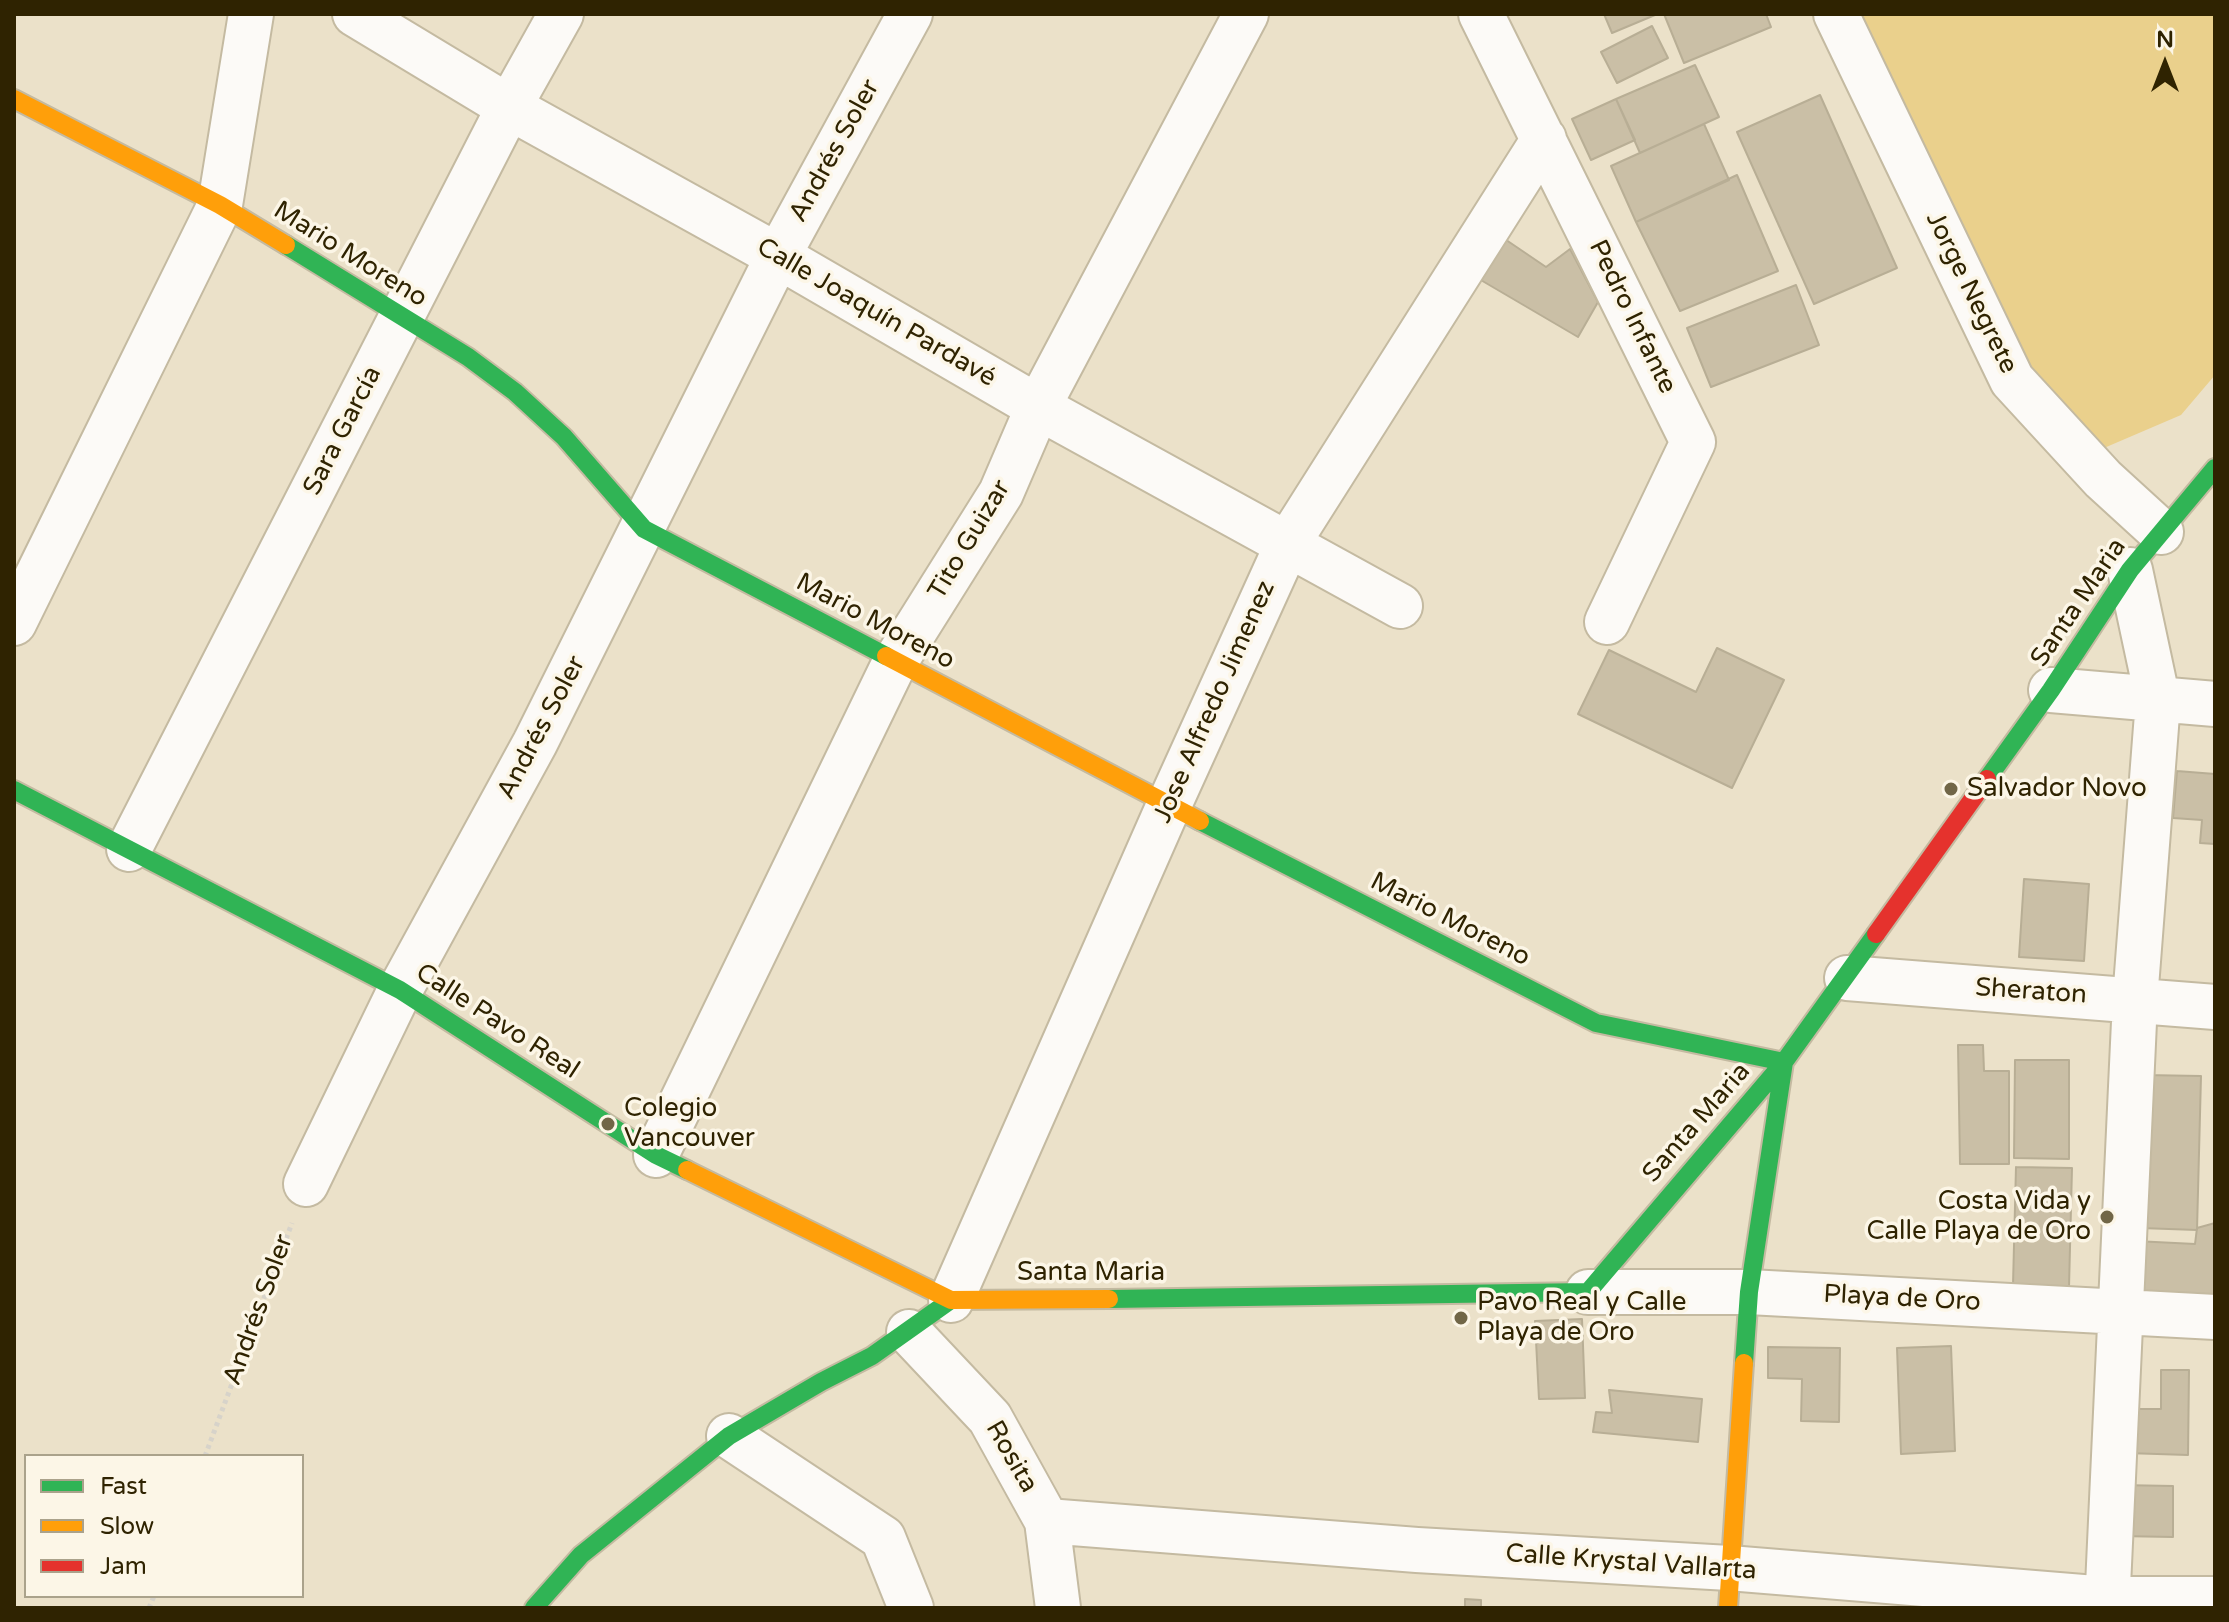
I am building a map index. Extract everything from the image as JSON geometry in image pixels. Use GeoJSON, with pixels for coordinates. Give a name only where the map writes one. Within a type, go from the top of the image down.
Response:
{"type":"FeatureCollection","features":[{"type":"Feature","properties":{"kind":"street"},"geometry":{"type":"LineString","coordinates":[[14,623],[220,205],[251,14]]}},
{"type":"Feature","properties":{"kind":"street","name":"Calle Joaquín Pardavé"},"geometry":{"type":"LineString","coordinates":[[355,14],[509,107],[778,256],[1038,407],[1400,606]]}},
{"type":"Feature","properties":{"kind":"street","name":"Sara García"},"geometry":{"type":"LineString","coordinates":[[129,849],[509,107],[561,14]]}},
{"type":"Feature","properties":{"kind":"street","name":"Andrés Soler"},"geometry":{"type":"LineString","coordinates":[[306,1184],[400,990],[535,743],[644,529],[778,256],[910,14]]}},
{"type":"Feature","properties":{"kind":"street","name":"Tito Guizar"},"geometry":{"type":"LineString","coordinates":[[656,1155],[895,662],[1001,493],[1038,407],[1246,14]]}},
{"type":"Feature","properties":{"kind":"street","name":"Pedro Infante"},"geometry":{"type":"LineString","coordinates":[[1481,14],[1693,442],[1607,622]]}},
{"type":"Feature","properties":{"kind":"street","name":"Jorge Negrete"},"geometry":{"type":"LineString","coordinates":[[1836,14],[2012,380],[2103,479],[2161,532]]}},
{"type":"Feature","properties":{"kind":"street","name":"Mario Moreno"},"geometry":{"type":"LineString","coordinates":[[14,99],[220,205],[468,357],[515,392],[564,437],[644,529],[1169,805],[1596,1023],[1784,1062]]}},
{"type":"Feature","properties":{"kind":"street","name":"Jose Alfredo Jimenez"},"geometry":{"type":"LineString","coordinates":[[951,1300],[1288,543],[1544,139]]}},
{"type":"Feature","properties":{"kind":"street","name":"Santa Maria"},"geometry":{"type":"LineString","coordinates":[[951,1300],[1588,1292],[1784,1062],[2051,690],[2130,570],[2215,468]]}},
{"type":"Feature","properties":{"kind":"street"},"geometry":{"type":"LineString","coordinates":[[2107,1603],[2135,1000],[2158,701],[2130,570]]}},
{"type":"Feature","properties":{"kind":"street"},"geometry":{"type":"LineString","coordinates":[[2051,690],[2215,704]]}},
{"type":"Feature","properties":{"kind":"street","name":"Calle Pavo Real"},"geometry":{"type":"LineString","coordinates":[[14,790],[400,990],[656,1155],[951,1300]]}},
{"type":"Feature","properties":{"kind":"street","name":"Sheraton"},"geometry":{"type":"LineString","coordinates":[[1847,978],[2215,1007]]}},
{"type":"Feature","properties":{"kind":"street"},"geometry":{"type":"LineString","coordinates":[[1728,1588],[1749,1292],[1784,1062]]}},
{"type":"Feature","properties":{"kind":"street","name":"Playa de Oro"},"geometry":{"type":"LineString","coordinates":[[1588,1292],[1749,1292],[2215,1317]]}},
{"type":"Feature","properties":{"kind":"street"},"geometry":{"type":"LineString","coordinates":[[534,1608],[581,1555],[729,1436],[872,1356],[951,1300]]}},
{"type":"Feature","properties":{"kind":"street","name":"Rosita"},"geometry":{"type":"LineString","coordinates":[[909,1332],[990,1418],[1047,1521],[1058,1608]]}},
{"type":"Feature","properties":{"kind":"street"},"geometry":{"type":"LineString","coordinates":[[729,1436],[883,1538],[911,1608]]}},
{"type":"Feature","properties":{"kind":"street","name":"Calle Krystal Vallarta"},"geometry":{"type":"LineString","coordinates":[[1047,1521],[1417,1550],[1728,1588],[2107,1603],[2215,1599]]}},
{"type":"Feature","properties":{"kind":"path","name":"Andrés Soler"},"geometry":{"type":"LineString","coordinates":[[206,1454],[306,1184]]}},
{"type":"Feature","properties":{"kind":"shaded area"},"geometry":{"type":"Polygon","coordinates":[[[1853,14],[2215,14],[2215,375],[2181,415],[2104,448],[2025,366],[1853,14]]]}},
{"type":"Feature","properties":{"kind":"building"},"geometry":{"type":"Polygon","coordinates":[[[1604,14],[1655,14],[1655,15],[1612,33],[1604,14]]]}},
{"type":"Feature","properties":{"kind":"building"},"geometry":{"type":"Polygon","coordinates":[[[1664,14],[1766,14],[1771,27],[1684,63],[1664,14]]]}},
{"type":"Feature","properties":{"kind":"building"},"geometry":{"type":"Polygon","coordinates":[[[1652,26],[1668,58],[1617,83],[1601,52],[1652,26]]]}},
{"type":"Feature","properties":{"kind":"building"},"geometry":{"type":"Polygon","coordinates":[[[1695,65],[1719,117],[1640,153],[1616,99],[1695,65]]]}},
{"type":"Feature","properties":{"kind":"building"},"geometry":{"type":"Polygon","coordinates":[[[1820,95],[1897,268],[1814,304],[1737,132],[1820,95]]]}},
{"type":"Feature","properties":{"kind":"building"},"geometry":{"type":"Polygon","coordinates":[[[1616,99],[1635,140],[1591,160],[1572,119],[1616,99]]]}},
{"type":"Feature","properties":{"kind":"building"},"geometry":{"type":"Polygon","coordinates":[[[1704,124],[1729,180],[1636,222],[1611,166],[1704,124]]]}},
{"type":"Feature","properties":{"kind":"building"},"geometry":{"type":"Polygon","coordinates":[[[1737,175],[1778,271],[1680,311],[1636,222],[1737,175]]]}},
{"type":"Feature","properties":{"kind":"building"},"geometry":{"type":"Polygon","coordinates":[[[1490,229],[1546,267],[1570,249],[1598,302],[1578,337],[1462,269],[1490,229]]]}},
{"type":"Feature","properties":{"kind":"building"},"geometry":{"type":"Polygon","coordinates":[[[1796,285],[1819,345],[1711,387],[1687,328],[1796,285]]]}},
{"type":"Feature","properties":{"kind":"building"},"geometry":{"type":"Polygon","coordinates":[[[1717,648],[1784,680],[1732,788],[1578,714],[1609,650],[1696,692],[1717,648]]]}},
{"type":"Feature","properties":{"kind":"building"},"geometry":{"type":"Polygon","coordinates":[[[2177,771],[2215,774],[2215,844],[2200,843],[2202,820],[2173,818],[2177,771]]]}},
{"type":"Feature","properties":{"kind":"building"},"geometry":{"type":"Polygon","coordinates":[[[2024,879],[2089,884],[2084,961],[2019,957],[2024,879]]]}},
{"type":"Feature","properties":{"kind":"building"},"geometry":{"type":"Polygon","coordinates":[[[1958,1045],[1983,1045],[1984,1071],[2009,1071],[2009,1164],[1960,1164],[1958,1045]]]}},
{"type":"Feature","properties":{"kind":"building"},"geometry":{"type":"Polygon","coordinates":[[[2015,1060],[2069,1060],[2069,1159],[2014,1158],[2015,1060]]]}},
{"type":"Feature","properties":{"kind":"building"},"geometry":{"type":"Polygon","coordinates":[[[2144,1075],[2201,1076],[2197,1230],[2140,1228],[2144,1075]]]}},
{"type":"Feature","properties":{"kind":"building"},"geometry":{"type":"Polygon","coordinates":[[[2016,1167],[2072,1168],[2069,1287],[2013,1285],[2016,1167]]]}},
{"type":"Feature","properties":{"kind":"building"},"geometry":{"type":"Polygon","coordinates":[[[2215,1223],[2215,1299],[2132,1296],[2135,1241],[2195,1244],[2197,1228],[2215,1223]]]}},
{"type":"Feature","properties":{"kind":"building"},"geometry":{"type":"Polygon","coordinates":[[[1582,1319],[1585,1398],[1539,1399],[1535,1321],[1582,1319]]]}},
{"type":"Feature","properties":{"kind":"building"},"geometry":{"type":"Polygon","coordinates":[[[1951,1346],[1955,1451],[1901,1454],[1897,1348],[1951,1346]]]}},
{"type":"Feature","properties":{"kind":"building"},"geometry":{"type":"Polygon","coordinates":[[[1768,1347],[1840,1348],[1839,1422],[1801,1421],[1802,1379],[1768,1378],[1768,1347]]]}},
{"type":"Feature","properties":{"kind":"building"},"geometry":{"type":"Polygon","coordinates":[[[2161,1370],[2189,1370],[2188,1455],[2126,1453],[2127,1409],[2161,1409],[2161,1370]]]}},
{"type":"Feature","properties":{"kind":"building"},"geometry":{"type":"Polygon","coordinates":[[[1609,1390],[1702,1399],[1698,1442],[1593,1432],[1596,1412],[1612,1413],[1609,1390]]]}},
{"type":"Feature","properties":{"kind":"building"},"geometry":{"type":"Polygon","coordinates":[[[2119,1485],[2173,1486],[2173,1537],[2118,1536],[2119,1485]]]}},
{"type":"Feature","properties":{"kind":"building"},"geometry":{"type":"Polygon","coordinates":[[[1465,1599],[1481,1600],[1481,1608],[1465,1608],[1465,1599]]]}},
{"type":"Feature","properties":{"kind":"traffic: fast"},"geometry":{"type":"LineString","coordinates":[[286,245],[468,357],[515,392],[564,437],[644,529],[886,656]]}},
{"type":"Feature","properties":{"kind":"traffic: fast"},"geometry":{"type":"LineString","coordinates":[[1987,779],[2051,690],[2130,570],[2215,468]]}},
{"type":"Feature","properties":{"kind":"traffic: fast"},"geometry":{"type":"LineString","coordinates":[[14,790],[400,990],[656,1155],[687,1170]]}},
{"type":"Feature","properties":{"kind":"traffic: fast"},"geometry":{"type":"LineString","coordinates":[[1200,821],[1596,1023],[1784,1062],[1749,1292],[1744,1363]]}},
{"type":"Feature","properties":{"kind":"traffic: fast"},"geometry":{"type":"LineString","coordinates":[[1109,1299],[1588,1292],[1784,1062],[1876,934]]}},
{"type":"Feature","properties":{"kind":"traffic: fast"},"geometry":{"type":"LineString","coordinates":[[534,1608],[581,1555],[729,1436],[872,1356],[951,1300]]}},
{"type":"Feature","properties":{"kind":"traffic: slow"},"geometry":{"type":"LineString","coordinates":[[14,99],[220,205],[286,245]]}},
{"type":"Feature","properties":{"kind":"traffic: slow"},"geometry":{"type":"LineString","coordinates":[[886,656],[1200,821]]}},
{"type":"Feature","properties":{"kind":"traffic: slow"},"geometry":{"type":"LineString","coordinates":[[687,1170],[951,1300],[1109,1299]]}},
{"type":"Feature","properties":{"kind":"traffic: slow"},"geometry":{"type":"LineString","coordinates":[[1728,1608],[1744,1363]]}},
{"type":"Feature","properties":{"kind":"traffic: jam"},"geometry":{"type":"LineString","coordinates":[[1876,934],[1987,779]]}},
{"type":"Feature","properties":{"kind":"place","name":"Salvador Novo"},"geometry":{"type":"Point","coordinates":[1951,789]}},
{"type":"Feature","properties":{"kind":"place","name":"Colegio Vancouver"},"geometry":{"type":"Point","coordinates":[608,1124]}},
{"type":"Feature","properties":{"kind":"place","name":"Costa Vida y Calle Playa de Oro"},"geometry":{"type":"Point","coordinates":[2107,1217]}},
{"type":"Feature","properties":{"kind":"place","name":"Pavo Real y Calle Playa de Oro"},"geometry":{"type":"Point","coordinates":[1461,1318]}}]}
